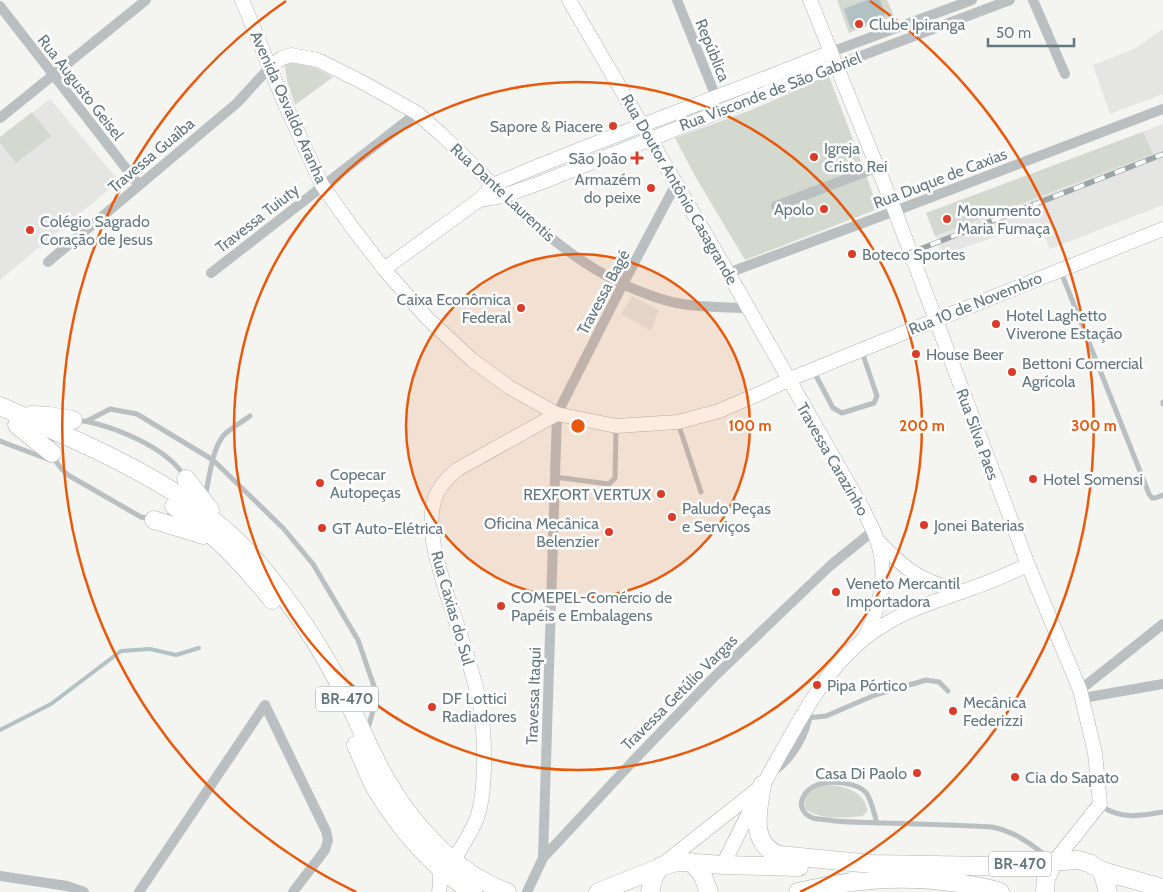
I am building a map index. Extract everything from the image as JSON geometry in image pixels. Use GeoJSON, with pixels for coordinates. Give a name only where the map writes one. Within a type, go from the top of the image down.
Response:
{"type":"FeatureCollection","features":[{"type":"Feature","properties":{"kind":"highway","name":"BR-470"},"geometry":{"type":"LineString","coordinates":[[0,406],[54,447],[117,470],[190,504],[220,534],[307,649],[332,690],[376,790],[409,835],[446,863],[507,892]]}},
{"type":"Feature","properties":{"kind":"highway"},"geometry":{"type":"LineString","coordinates":[[18,420],[49,416],[80,420]]}},
{"type":"Feature","properties":{"kind":"highway","name":"BR-470"},"geometry":{"type":"LineString","coordinates":[[0,418],[18,420]]}},
{"type":"Feature","properties":{"kind":"highway"},"geometry":{"type":"LineString","coordinates":[[186,479],[190,504],[220,534]]}},
{"type":"Feature","properties":{"kind":"highway"},"geometry":{"type":"LineString","coordinates":[[154,520],[220,534]]}},
{"type":"Feature","properties":{"kind":"highway","name":"BR-470"},"geometry":{"type":"LineString","coordinates":[[220,534],[255,560],[289,604],[344,692],[387,782],[446,863],[473,892]]}},
{"type":"Feature","properties":{"kind":"highway"},"geometry":{"type":"LineString","coordinates":[[765,780],[757,826],[760,838],[771,852],[779,855],[872,864]]}},
{"type":"Feature","properties":{"kind":"highway","name":"BR-470"},"geometry":{"type":"LineString","coordinates":[[598,892],[661,866],[672,863],[691,862],[797,867],[872,864],[990,866],[1078,860],[1102,870],[1163,888]]}},
{"type":"Feature","properties":{"kind":"highway"},"geometry":{"type":"LineString","coordinates":[[691,862],[702,874],[710,892]]}},
{"type":"Feature","properties":{"kind":"highway"},"geometry":{"type":"LineString","coordinates":[[1045,892],[1046,878],[1054,862]]}},
{"type":"Feature","properties":{"kind":"highway"},"geometry":{"type":"LineString","coordinates":[[710,892],[724,865]]}},
{"type":"Feature","properties":{"kind":"highway"},"geometry":{"type":"LineString","coordinates":[[650,892],[654,876],[661,866]]}},
{"type":"Feature","properties":{"kind":"highway"},"geometry":{"type":"LineString","coordinates":[[1102,870],[1108,892]]}},
{"type":"Feature","properties":{"kind":"highway","name":"BR-470"},"geometry":{"type":"LineString","coordinates":[[798,892],[853,882],[897,878],[951,882],[1000,892]]}},
{"type":"Feature","properties":{"kind":"main road","name":"Rua Doutor Antônio Casagrande"},"geometry":{"type":"LineString","coordinates":[[569,0],[643,124],[749,308],[788,380]]}},
{"type":"Feature","properties":{"kind":"main road","name":"Rua Silva Paes"},"geometry":{"type":"LineString","coordinates":[[810,0],[895,212],[1028,566],[1082,694],[1095,753],[1100,804]]}},
{"type":"Feature","properties":{"kind":"main road","name":"Avenida Osvaldo Aranha"},"geometry":{"type":"LineString","coordinates":[[244,1],[284,104],[322,185],[350,226],[384,269],[427,318],[472,360],[508,387],[557,414],[616,426],[678,422],[719,411],[788,380]]}},
{"type":"Feature","properties":{"kind":"main road","name":"Rua Dante Laurentis"},"geometry":{"type":"LineString","coordinates":[[270,67],[282,58],[291,55],[318,60],[364,83],[417,113],[442,135],[503,196]]}},
{"type":"Feature","properties":{"kind":"main road","name":"Rua Visconde de São Gabriel"},"geometry":{"type":"LineString","coordinates":[[479,200],[503,196],[650,138],[719,104],[834,59]]}},
{"type":"Feature","properties":{"kind":"main road","name":"Rua Visconde de São Gabriel"},"geometry":{"type":"LineString","coordinates":[[493,185],[643,124],[719,104]]}},
{"type":"Feature","properties":{"kind":"main road"},"geometry":{"type":"LineString","coordinates":[[384,269],[479,200],[493,185]]}},
{"type":"Feature","properties":{"kind":"main road","name":"Rua 10 de Novembro"},"geometry":{"type":"LineString","coordinates":[[788,380],[1163,229]]}},
{"type":"Feature","properties":{"kind":"main road","name":"Travessa Carazinho"},"geometry":{"type":"LineString","coordinates":[[788,380],[864,511],[875,535],[882,562],[883,581],[875,617],[864,639]]}},
{"type":"Feature","properties":{"kind":"main road","name":"Rua Caxias do Sul"},"geometry":{"type":"LineString","coordinates":[[446,863],[471,832],[480,809],[484,778],[480,704],[438,562],[432,524],[434,502],[439,488],[458,469],[557,414]]}},
{"type":"Feature","properties":{"kind":"main road","name":"Travessa Carazinho"},"geometry":{"type":"LineString","coordinates":[[875,535],[895,559],[914,574],[936,585],[961,592]]}},
{"type":"Feature","properties":{"kind":"main road"},"geometry":{"type":"LineString","coordinates":[[724,865],[765,780],[808,711],[823,682],[864,639],[884,624],[1028,566]]}},
{"type":"Feature","properties":{"kind":"main road"},"geometry":{"type":"LineString","coordinates":[[661,866],[726,816],[765,780]]}},
{"type":"Feature","properties":{"kind":"main road"},"geometry":{"type":"LineString","coordinates":[[1054,862],[1100,804]]}},
{"type":"Feature","properties":{"kind":"main road"},"geometry":{"type":"LineString","coordinates":[[439,892],[446,863]]}},
{"type":"Feature","properties":{"kind":"street"},"geometry":{"type":"LineString","coordinates":[[0,118],[146,0]]}},
{"type":"Feature","properties":{"kind":"street","name":"República"},"geometry":{"type":"LineString","coordinates":[[677,0],[719,104]]}},
{"type":"Feature","properties":{"kind":"street","name":"Rua Visconde de São Gabriel"},"geometry":{"type":"LineString","coordinates":[[834,59],[972,0]]}},
{"type":"Feature","properties":{"kind":"street","name":"Rua Visconde de São Gabriel"},"geometry":{"type":"LineString","coordinates":[[834,59],[1010,0]]}},
{"type":"Feature","properties":{"kind":"street"},"geometry":{"type":"LineString","coordinates":[[1033,0],[1065,74]]}},
{"type":"Feature","properties":{"kind":"street","name":"Rua Augusto Geisel"},"geometry":{"type":"LineString","coordinates":[[0,6],[139,185]]}},
{"type":"Feature","properties":{"kind":"street","name":"Travessa Guaíba"},"geometry":{"type":"LineString","coordinates":[[48,262],[237,103],[270,67]]}},
{"type":"Feature","properties":{"kind":"street","name":"Rua Duque de Caxias"},"geometry":{"type":"LineString","coordinates":[[728,273],[895,212],[1163,109]]}},
{"type":"Feature","properties":{"kind":"street","name":"Travessa Tuiuty"},"geometry":{"type":"LineString","coordinates":[[211,273],[417,113]]}},
{"type":"Feature","properties":{"kind":"street"},"geometry":{"type":"LineString","coordinates":[[776,206],[878,168]]}},
{"type":"Feature","properties":{"kind":"street","name":"Travessa Bagé"},"geometry":{"type":"LineString","coordinates":[[557,414],[676,184]]}},
{"type":"Feature","properties":{"kind":"street","name":"Rua Dante Laurentis"},"geometry":{"type":"LineString","coordinates":[[503,196],[564,249],[588,266],[623,284],[659,299],[700,306],[749,308]]}},
{"type":"Feature","properties":{"kind":"street","name":"Travessa Itaqui"},"geometry":{"type":"LineString","coordinates":[[543,858],[557,414]]}},
{"type":"Feature","properties":{"kind":"street","name":"Travessa Getúlio Vargas"},"geometry":{"type":"LineString","coordinates":[[527,892],[543,858],[719,672],[831,565],[875,535]]}},
{"type":"Feature","properties":{"kind":"street"},"geometry":{"type":"LineString","coordinates":[[1082,694],[1163,624]]}},
{"type":"Feature","properties":{"kind":"street"},"geometry":{"type":"LineString","coordinates":[[1082,694],[1163,684]]}},
{"type":"Feature","properties":{"kind":"street"},"geometry":{"type":"LineString","coordinates":[[139,892],[265,706],[326,831],[328,840],[325,850],[293,892]]}},
{"type":"Feature","properties":{"kind":"street"},"geometry":{"type":"LineString","coordinates":[[0,876],[67,886],[84,892]]}},
{"type":"Feature","properties":{"kind":"lane"},"geometry":{"type":"LineString","coordinates":[[1060,270],[1149,494],[1152,498],[1163,495]]}},
{"type":"Feature","properties":{"kind":"lane"},"geometry":{"type":"LineString","coordinates":[[812,370],[833,408],[842,413],[874,403],[877,396],[861,350]]}},
{"type":"Feature","properties":{"kind":"lane"},"geometry":{"type":"LineString","coordinates":[[54,447],[80,420],[110,409],[137,414],[214,460],[284,528],[313,564],[358,640],[376,692],[376,700],[365,737]]}},
{"type":"Feature","properties":{"kind":"lane"},"geometry":{"type":"LineString","coordinates":[[54,447],[60,469],[68,475],[141,517],[154,520],[172,515],[190,504],[214,460],[223,436],[250,416]]}},
{"type":"Feature","properties":{"kind":"lane"},"geometry":{"type":"LineString","coordinates":[[80,420],[104,425],[139,440],[165,456],[179,469],[186,479]]}},
{"type":"Feature","properties":{"kind":"lane"},"geometry":{"type":"LineString","coordinates":[[678,422],[701,492]]}},
{"type":"Feature","properties":{"kind":"lane"},"geometry":{"type":"LineString","coordinates":[[555,477],[609,484],[615,478],[616,426]]}},
{"type":"Feature","properties":{"kind":"lane"},"geometry":{"type":"LineString","coordinates":[[0,441],[54,447]]}},
{"type":"Feature","properties":{"kind":"lane"},"geometry":{"type":"LineString","coordinates":[[808,711],[826,716],[875,695],[926,680],[939,682],[948,691]]}},
{"type":"Feature","properties":{"kind":"lane"},"geometry":{"type":"LineString","coordinates":[[877,822],[867,794],[858,786],[826,782],[818,784],[805,793],[802,799],[803,810],[812,818],[844,822],[992,826],[1008,830],[1027,841],[1054,862]]}},
{"type":"Feature","properties":{"kind":"lane"},"geometry":{"type":"LineString","coordinates":[[1100,804],[1112,813],[1121,815],[1138,816],[1163,812]]}},
{"type":"Feature","properties":{"kind":"shaded area","name":"Clube Ipiranga"},"geometry":{"type":"Polygon","coordinates":[[[837,0],[887,0],[894,16],[849,33],[837,0]]]}},
{"type":"Feature","properties":{"kind":"shaded area","name":"Clube Ipiranga"},"geometry":{"type":"Polygon","coordinates":[[[867,0],[880,0],[885,16],[851,29],[844,9],[867,0]]]}},
{"type":"Feature","properties":{"kind":"shaded area"},"geometry":{"type":"Polygon","coordinates":[[[1163,29],[1163,94],[1110,114],[1093,65],[1134,49],[1163,29]]]}},
{"type":"Feature","properties":{"kind":"shaded area"},"geometry":{"type":"Polygon","coordinates":[[[284,60],[310,65],[333,77],[295,105],[287,81],[284,60]]]}},
{"type":"Feature","properties":{"kind":"shaded area"},"geometry":{"type":"Polygon","coordinates":[[[829,76],[878,209],[745,260],[695,176],[675,138],[751,110],[829,76]]]}},
{"type":"Feature","properties":{"kind":"shaded area","name":"Colégio Sagrado Coração de Jesus"},"geometry":{"type":"Polygon","coordinates":[[[50,99],[119,181],[0,280],[0,137],[50,99]]]}},
{"type":"Feature","properties":{"kind":"shaded area"},"geometry":{"type":"Polygon","coordinates":[[[32,112],[51,136],[16,163],[0,143],[0,137],[32,112]]]}},
{"type":"Feature","properties":{"kind":"shaded area"},"geometry":{"type":"Polygon","coordinates":[[[1163,124],[1163,205],[1050,249],[1038,222],[943,255],[926,213],[1163,124]]]}},
{"type":"Feature","properties":{"kind":"shaded area"},"geometry":{"type":"Polygon","coordinates":[[[1143,132],[1153,154],[935,236],[926,213],[1143,132]]]}},
{"type":"Feature","properties":{"kind":"shaded area"},"geometry":{"type":"Polygon","coordinates":[[[632,296],[659,310],[651,331],[621,314],[632,296]]]}},
{"type":"Feature","properties":{"kind":"shaded area"},"geometry":{"type":"Polygon","coordinates":[[[823,785],[839,786],[854,791],[863,799],[868,810],[863,816],[841,818],[825,817],[811,813],[805,809],[804,798],[813,788],[823,785]]]}},
{"type":"Feature","properties":{"kind":"waterway"},"geometry":{"type":"LineString","coordinates":[[0,730],[51,704],[121,651],[150,649],[176,655],[199,648]]}},
{"type":"Feature","properties":{"kind":"railway"},"geometry":{"type":"LineString","coordinates":[[910,253],[1163,154]]}},
{"type":"Feature","properties":{"kind":"place","name":"Clube Ipiranga"},"geometry":{"type":"Point","coordinates":[859,24]}},
{"type":"Feature","properties":{"kind":"place","name":"Sapore & Piacere"},"geometry":{"type":"Point","coordinates":[613,126]}},
{"type":"Feature","properties":{"kind":"place","name":"Igreja Cristo Rei"},"geometry":{"type":"Point","coordinates":[814,157]}},
{"type":"Feature","properties":{"kind":"place","name":"São João"},"geometry":{"type":"Point","coordinates":[637,158]}},
{"type":"Feature","properties":{"kind":"place","name":"Armazém do peixe"},"geometry":{"type":"Point","coordinates":[651,188]}},
{"type":"Feature","properties":{"kind":"place","name":"Apolo"},"geometry":{"type":"Point","coordinates":[824,209]}},
{"type":"Feature","properties":{"kind":"place","name":"Monumento Maria Fumaça"},"geometry":{"type":"Point","coordinates":[947,219]}},
{"type":"Feature","properties":{"kind":"place","name":"Colégio Sagrado Coração de Jesus"},"geometry":{"type":"Point","coordinates":[30,230]}},
{"type":"Feature","properties":{"kind":"place","name":"Boteco Sportes"},"geometry":{"type":"Point","coordinates":[852,254]}},
{"type":"Feature","properties":{"kind":"place","name":"Caixa Econômica Federal"},"geometry":{"type":"Point","coordinates":[521,308]}},
{"type":"Feature","properties":{"kind":"place","name":"Hotel Laghetto Viverone Estação"},"geometry":{"type":"Point","coordinates":[996,324]}},
{"type":"Feature","properties":{"kind":"place","name":"House Beer"},"geometry":{"type":"Point","coordinates":[916,354]}},
{"type":"Feature","properties":{"kind":"place","name":"Bettoni Comercial Agrícola"},"geometry":{"type":"Point","coordinates":[1012,372]}},
{"type":"Feature","properties":{"kind":"place","name":"Hotel Somensi"},"geometry":{"type":"Point","coordinates":[1033,479]}},
{"type":"Feature","properties":{"kind":"place","name":"Copecar Autopeças"},"geometry":{"type":"Point","coordinates":[320,483]}},
{"type":"Feature","properties":{"kind":"place","name":"REXFORT VERTUX"},"geometry":{"type":"Point","coordinates":[661,494]}},
{"type":"Feature","properties":{"kind":"place","name":"Paludo Peças e Serviços"},"geometry":{"type":"Point","coordinates":[672,517]}},
{"type":"Feature","properties":{"kind":"place","name":"Jonei Baterias"},"geometry":{"type":"Point","coordinates":[924,525]}},
{"type":"Feature","properties":{"kind":"place","name":"GT Auto-Elétrica"},"geometry":{"type":"Point","coordinates":[322,528]}},
{"type":"Feature","properties":{"kind":"place","name":"Oficina Mecânica Belenzier"},"geometry":{"type":"Point","coordinates":[609,532]}},
{"type":"Feature","properties":{"kind":"place","name":"Veneto Mercantil Importadora"},"geometry":{"type":"Point","coordinates":[836,592]}},
{"type":"Feature","properties":{"kind":"place","name":"COMEPEL-Comércio de Papéis e Embalagens"},"geometry":{"type":"Point","coordinates":[501,606]}},
{"type":"Feature","properties":{"kind":"place","name":"Pipa Pórtico"},"geometry":{"type":"Point","coordinates":[817,685]}},
{"type":"Feature","properties":{"kind":"place","name":"DF Lottici Radiadores"},"geometry":{"type":"Point","coordinates":[432,707]}},
{"type":"Feature","properties":{"kind":"place","name":"Mecânica Federizzi"},"geometry":{"type":"Point","coordinates":[953,711]}},
{"type":"Feature","properties":{"kind":"place","name":"Casa Di Paolo"},"geometry":{"type":"Point","coordinates":[917,773]}},
{"type":"Feature","properties":{"kind":"place","name":"Cia do Sapato"},"geometry":{"type":"Point","coordinates":[1015,777]}}]}
